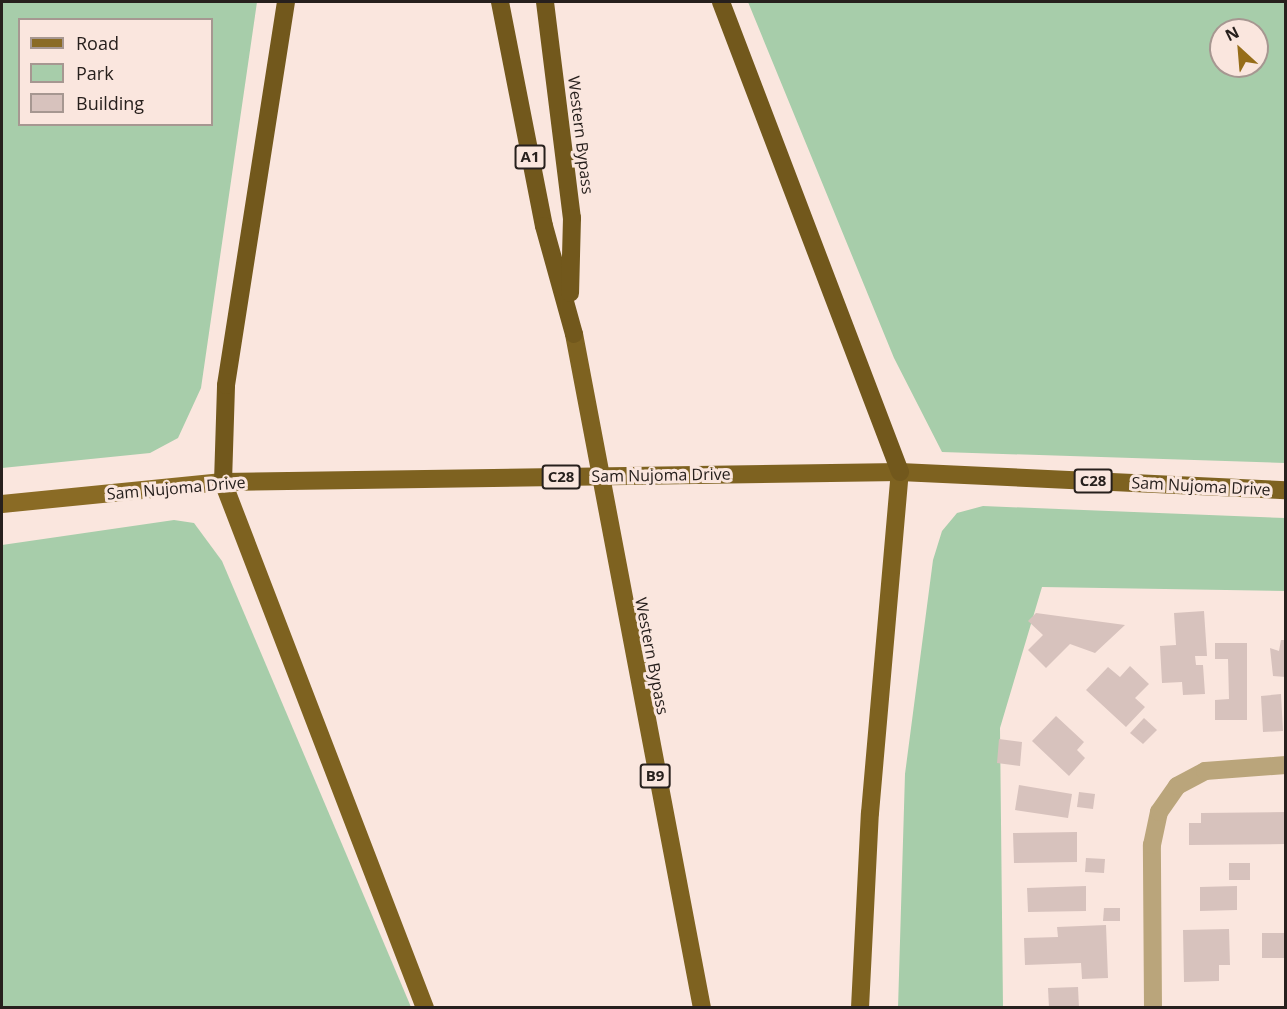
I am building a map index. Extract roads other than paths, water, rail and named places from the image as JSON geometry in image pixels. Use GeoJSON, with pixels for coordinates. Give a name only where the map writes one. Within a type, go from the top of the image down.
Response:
{"type":"FeatureCollection","features":[{"type":"Feature","properties":{"kind":"highway"},"geometry":{"type":"LineString","coordinates":[[286,2],[226,385],[223,482],[425,1008]]}},
{"type":"Feature","properties":{"kind":"highway","name":"Western Bypass"},"geometry":{"type":"LineString","coordinates":[[500,2],[544,226],[570,310],[611,545],[702,1008]]}},
{"type":"Feature","properties":{"kind":"highway","name":"Western Bypass"},"geometry":{"type":"LineString","coordinates":[[545,2],[572,218],[570,310]]}},
{"type":"Feature","properties":{"kind":"highway"},"geometry":{"type":"LineString","coordinates":[[721,2],[900,472],[870,813],[860,1008]]}},
{"type":"Feature","properties":{"kind":"highway","name":"Sam Nujoma Drive"},"geometry":{"type":"LineString","coordinates":[[223,482],[900,472],[1286,490]]}},
{"type":"Feature","properties":{"kind":"main road","name":"Sam Nujoma Drive"},"geometry":{"type":"LineString","coordinates":[[2,504],[223,482]]}},
{"type":"Feature","properties":{"kind":"street"},"geometry":{"type":"LineString","coordinates":[[1153,1008],[1152,845],[1159,812],[1178,786],[1205,771],[1286,765]]}}]}
